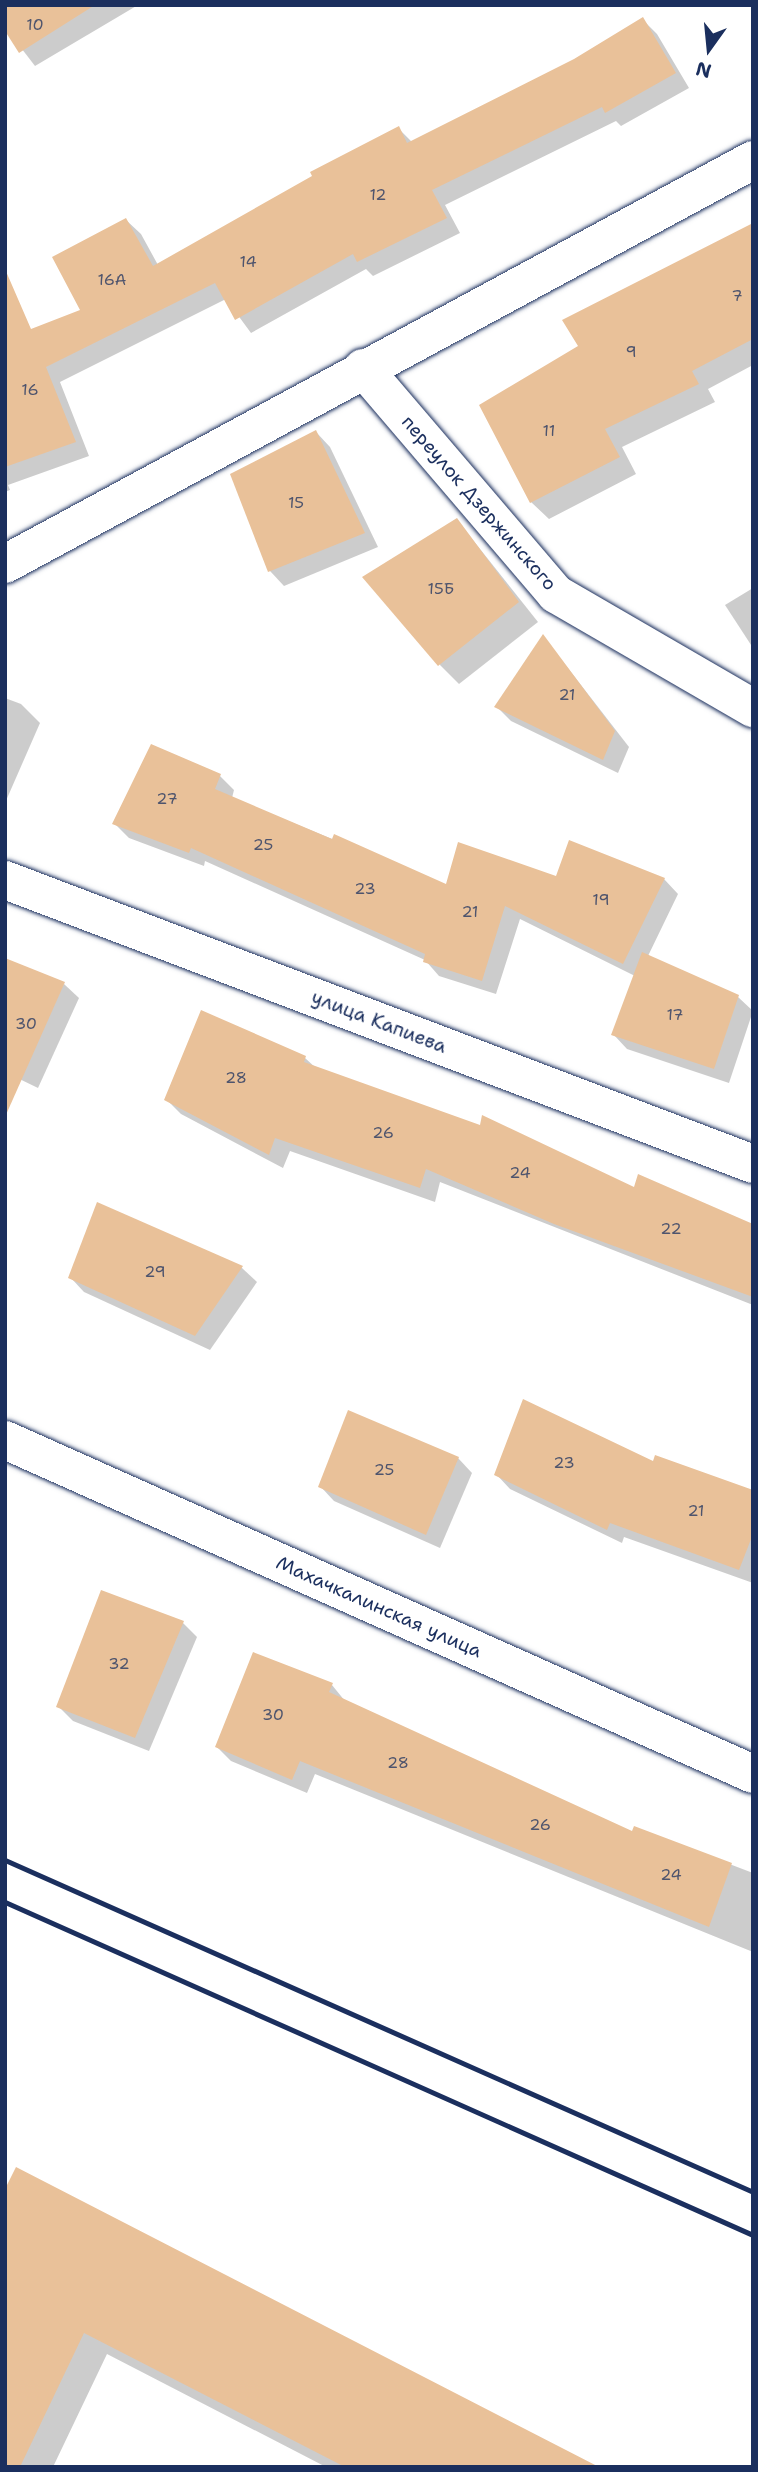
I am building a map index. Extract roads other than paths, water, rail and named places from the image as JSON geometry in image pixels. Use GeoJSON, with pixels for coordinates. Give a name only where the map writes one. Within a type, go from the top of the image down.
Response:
{"type":"FeatureCollection","features":[{"type":"Feature","properties":{"kind":"street"},"geometry":{"type":"LineString","coordinates":[[5,564],[363,368],[753,160]]}},
{"type":"Feature","properties":{"kind":"street","name":"переулок Дзержинского"},"geometry":{"type":"LineString","coordinates":[[363,368],[556,594],[753,708]]}},
{"type":"Feature","properties":{"kind":"street","name":"улица Капиева"},"geometry":{"type":"LineString","coordinates":[[5,880],[753,1164]]}},
{"type":"Feature","properties":{"kind":"street","name":"Махачкалинская улица"},"geometry":{"type":"LineString","coordinates":[[5,1440],[753,1774]]}},
{"type":"Feature","properties":{"kind":"railway"},"geometry":{"type":"LineString","coordinates":[[5,1860],[753,2192]]}},
{"type":"Feature","properties":{"kind":"railway"},"geometry":{"type":"LineString","coordinates":[[5,1902],[753,2235]]}}]}
